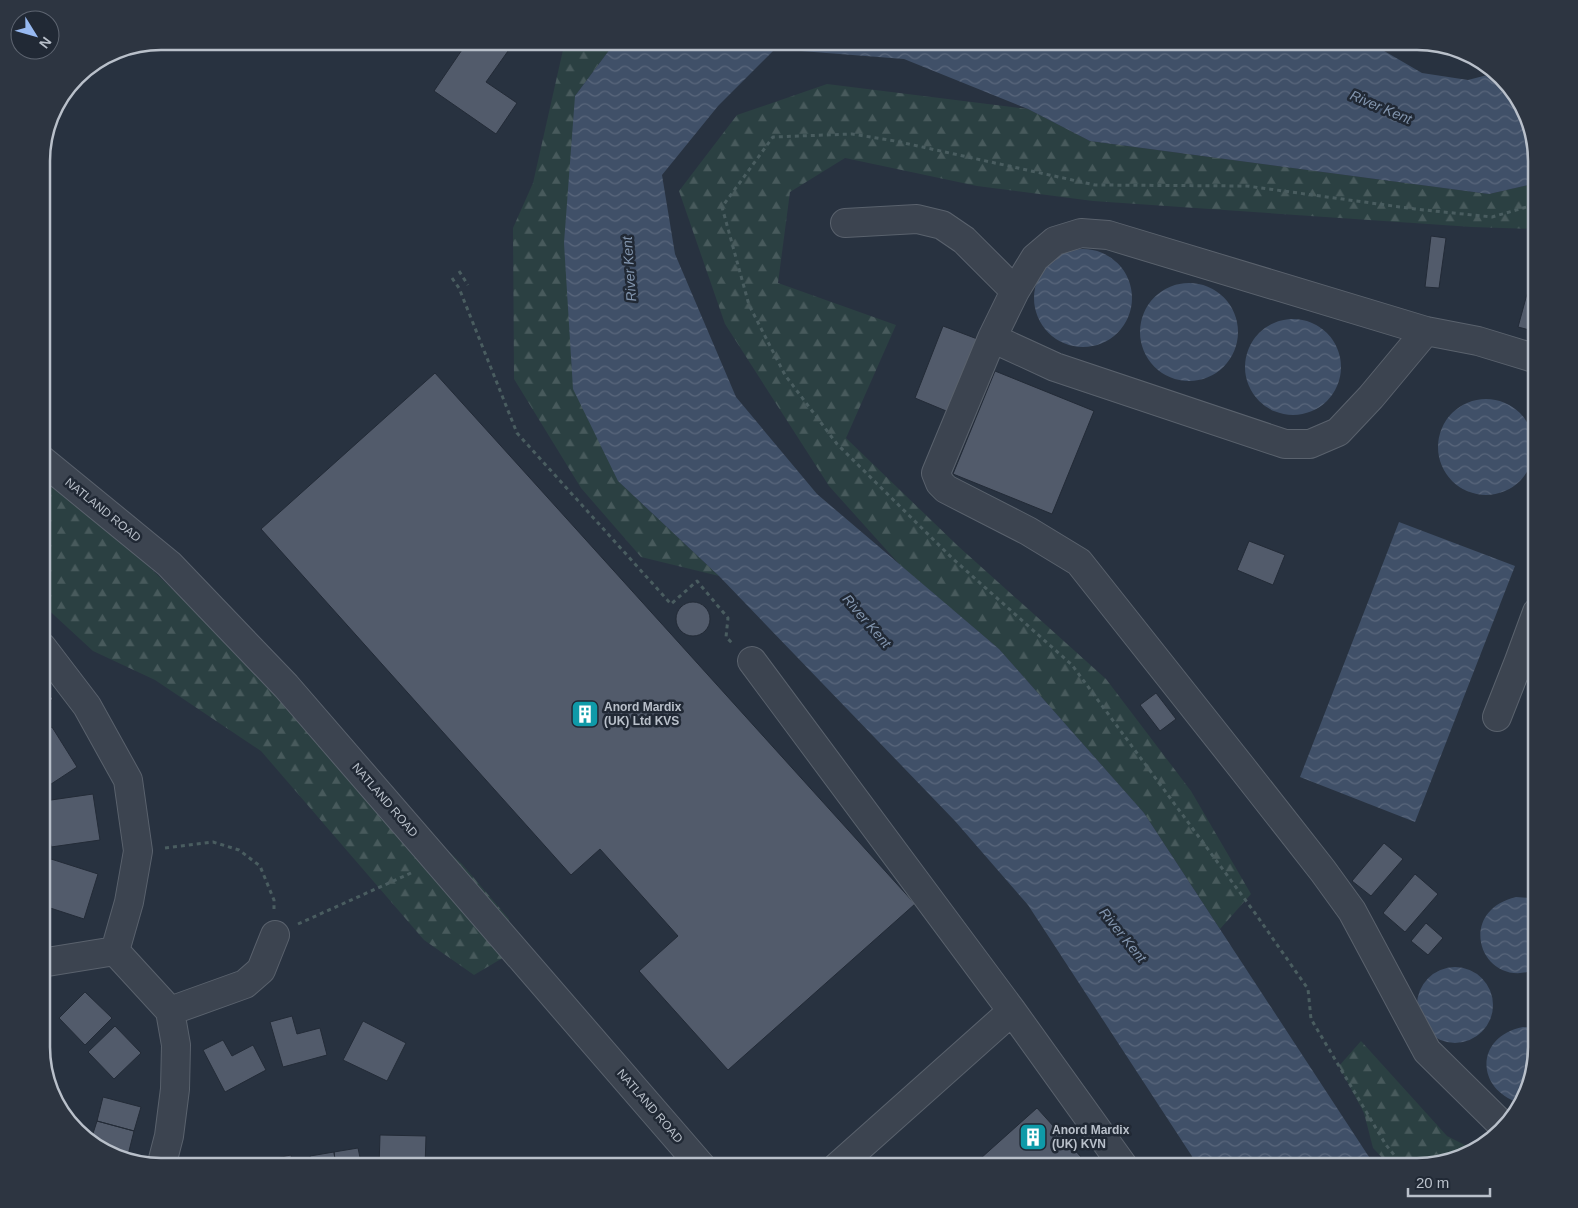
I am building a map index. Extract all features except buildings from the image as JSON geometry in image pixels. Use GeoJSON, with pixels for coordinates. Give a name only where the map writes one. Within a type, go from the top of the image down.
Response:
{"type":"FeatureCollection","features":[{"type":"Feature","properties":{"kind":"street"},"geometry":{"type":"LineString","coordinates":[[845,224],[917,219],[942,226],[964,240],[1015,291]]}},
{"type":"Feature","properties":{"kind":"street"},"geometry":{"type":"LineString","coordinates":[[1499,1122],[1427,1051],[1352,911],[1323,871],[1079,562],[1028,532],[953,494],[940,483],[936,473],[992,338],[1034,258],[1055,241],[1081,233],[1108,235],[1426,331],[1478,341],[1528,356]]}},
{"type":"Feature","properties":{"kind":"street"},"geometry":{"type":"LineString","coordinates":[[992,338],[1055,367],[1285,444],[1310,444],[1338,432],[1371,397],[1426,331]]}},
{"type":"Feature","properties":{"kind":"street","name":"NATLAND ROAD"},"geometry":{"type":"LineString","coordinates":[[50,467],[169,564],[286,686],[694,1158]]}},
{"type":"Feature","properties":{"kind":"street"},"geometry":{"type":"LineString","coordinates":[[50,657],[87,706],[128,780],[138,851],[129,902],[115,951]]}},
{"type":"Feature","properties":{"kind":"street"},"geometry":{"type":"LineString","coordinates":[[752,661],[1012,1011],[1118,1158]]}},
{"type":"Feature","properties":{"kind":"street"},"geometry":{"type":"LineString","coordinates":[[1497,717],[1528,665]]}},
{"type":"Feature","properties":{"kind":"street"},"geometry":{"type":"LineString","coordinates":[[170,1011],[245,984],[261,970],[275,935]]}},
{"type":"Feature","properties":{"kind":"street"},"geometry":{"type":"LineString","coordinates":[[50,962],[115,951]]}},
{"type":"Feature","properties":{"kind":"street"},"geometry":{"type":"LineString","coordinates":[[115,951],[170,1011],[176,1045],[175,1089],[169,1136],[163,1158]]}},
{"type":"Feature","properties":{"kind":"street"},"geometry":{"type":"LineString","coordinates":[[847,1158],[1012,1011]]}},
{"type":"Feature","properties":{"kind":"path"},"geometry":{"type":"LineString","coordinates":[[1397,1158],[1386,1145],[1310,1019],[1308,989],[1255,913],[1072,665],[952,558],[837,444],[785,375],[749,305],[722,207],[773,137],[852,134],[895,141],[1095,186],[1247,186],[1415,209],[1492,216],[1528,206]]}},
{"type":"Feature","properties":{"kind":"path"},"geometry":{"type":"LineString","coordinates":[[458,271],[468,285]]}},
{"type":"Feature","properties":{"kind":"path"},"geometry":{"type":"LineString","coordinates":[[452,278],[459,288],[516,433],[671,604],[697,581],[728,618],[726,637],[752,661]]}},
{"type":"Feature","properties":{"kind":"path"},"geometry":{"type":"LineString","coordinates":[[138,851],[213,842],[239,850],[260,866],[274,900],[275,935],[416,871]]}},
{"type":"Feature","properties":{"kind":"green space"},"geometry":{"type":"Polygon","coordinates":[[[563,50],[609,50],[575,96],[618,481],[719,576],[641,557],[581,488],[514,379],[513,228],[533,183],[563,50]]]}},
{"type":"Feature","properties":{"kind":"green space"},"geometry":{"type":"Polygon","coordinates":[[[827,84],[1028,109],[1090,141],[1489,194],[1528,185],[1528,229],[1472,227],[1093,201],[977,186],[845,158],[790,192],[778,283],[896,325],[846,438],[958,546],[1106,679],[1191,791],[1251,894],[1220,929],[1144,813],[999,649],[900,565],[829,486],[725,324],[679,191],[737,115],[827,84]]]}},
{"type":"Feature","properties":{"kind":"green space"},"geometry":{"type":"Polygon","coordinates":[[[50,485],[142,560],[286,699],[462,864],[509,919],[506,956],[474,975],[424,940],[261,751],[155,680],[93,651],[50,611],[50,485]]]}},
{"type":"Feature","properties":{"kind":"green space"},"geometry":{"type":"Polygon","coordinates":[[[1361,1041],[1447,1136],[1467,1146],[1439,1156],[1382,1158],[1373,1148],[1364,1113],[1339,1066],[1361,1041]]]}},
{"type":"Feature","properties":{"kind":"water","name":"River Kent"},"geometry":{"type":"Polygon","coordinates":[[[609,50],[774,50],[718,106],[662,175],[675,254],[736,397],[817,494],[999,649],[1144,813],[1370,1158],[1193,1158],[1028,905],[955,821],[719,576],[618,481],[573,389],[564,243],[575,96],[609,50]]]}},
{"type":"Feature","properties":{"kind":"water","name":"River Kent"},"geometry":{"type":"Polygon","coordinates":[[[788,50],[1382,50],[1422,73],[1468,80],[1487,75],[1496,82],[1517,112],[1522,125],[1527,146],[1528,185],[1489,194],[1090,141],[1028,109],[904,59],[788,50]]]}},
{"type":"Feature","properties":{"kind":"water"},"geometry":{"type":"Polygon","coordinates":[[[1083,249],[1102,253],[1117,264],[1128,279],[1132,298],[1128,317],[1117,332],[1102,343],[1083,347],[1064,343],[1049,332],[1038,317],[1034,298],[1038,279],[1049,264],[1064,253],[1083,249]]]}},
{"type":"Feature","properties":{"kind":"water"},"geometry":{"type":"Polygon","coordinates":[[[1189,283],[1208,287],[1223,298],[1234,313],[1238,332],[1234,351],[1223,366],[1208,377],[1189,381],[1170,377],[1155,366],[1144,351],[1140,332],[1144,313],[1155,298],[1170,287],[1189,283]]]}},
{"type":"Feature","properties":{"kind":"water"},"geometry":{"type":"Polygon","coordinates":[[[1284,319],[1302,319],[1320,327],[1333,340],[1341,358],[1338,386],[1320,407],[1302,415],[1284,415],[1266,407],[1253,394],[1245,376],[1245,358],[1253,340],[1266,327],[1284,319]]]}},
{"type":"Feature","properties":{"kind":"water"},"geometry":{"type":"Polygon","coordinates":[[[1477,399],[1495,399],[1505,402],[1528,423],[1528,471],[1520,481],[1505,492],[1495,495],[1477,495],[1467,492],[1452,481],[1441,466],[1438,456],[1438,438],[1441,428],[1452,413],[1467,402],[1477,399]]]}},
{"type":"Feature","properties":{"kind":"water"},"geometry":{"type":"Polygon","coordinates":[[[1399,522],[1515,566],[1415,822],[1300,777],[1399,522]]]}},
{"type":"Feature","properties":{"kind":"water"},"geometry":{"type":"Polygon","coordinates":[[[1516,897],[1528,898],[1528,971],[1518,973],[1502,970],[1490,960],[1482,947],[1480,932],[1485,918],[1497,905],[1516,897]]]}},
{"type":"Feature","properties":{"kind":"water"},"geometry":{"type":"Polygon","coordinates":[[[1455,967],[1470,970],[1482,978],[1490,990],[1493,1005],[1490,1020],[1482,1032],[1470,1040],[1455,1043],[1440,1040],[1428,1032],[1420,1020],[1417,1005],[1420,990],[1428,978],[1440,970],[1455,967]]]}},
{"type":"Feature","properties":{"kind":"water"},"geometry":{"type":"Polygon","coordinates":[[[1528,1027],[1526,1069],[1520,1090],[1514,1101],[1504,1096],[1494,1086],[1488,1075],[1486,1063],[1489,1051],[1496,1041],[1507,1032],[1528,1027]]]}},
{"type":"Feature","properties":{"kind":"place","name":"Anord Mardix (UK) Ltd KVS"},"geometry":{"type":"Point","coordinates":[585,714]}},
{"type":"Feature","properties":{"kind":"place","name":"Anord Mardix (UK) KVN"},"geometry":{"type":"Point","coordinates":[1033,1137]}}]}
